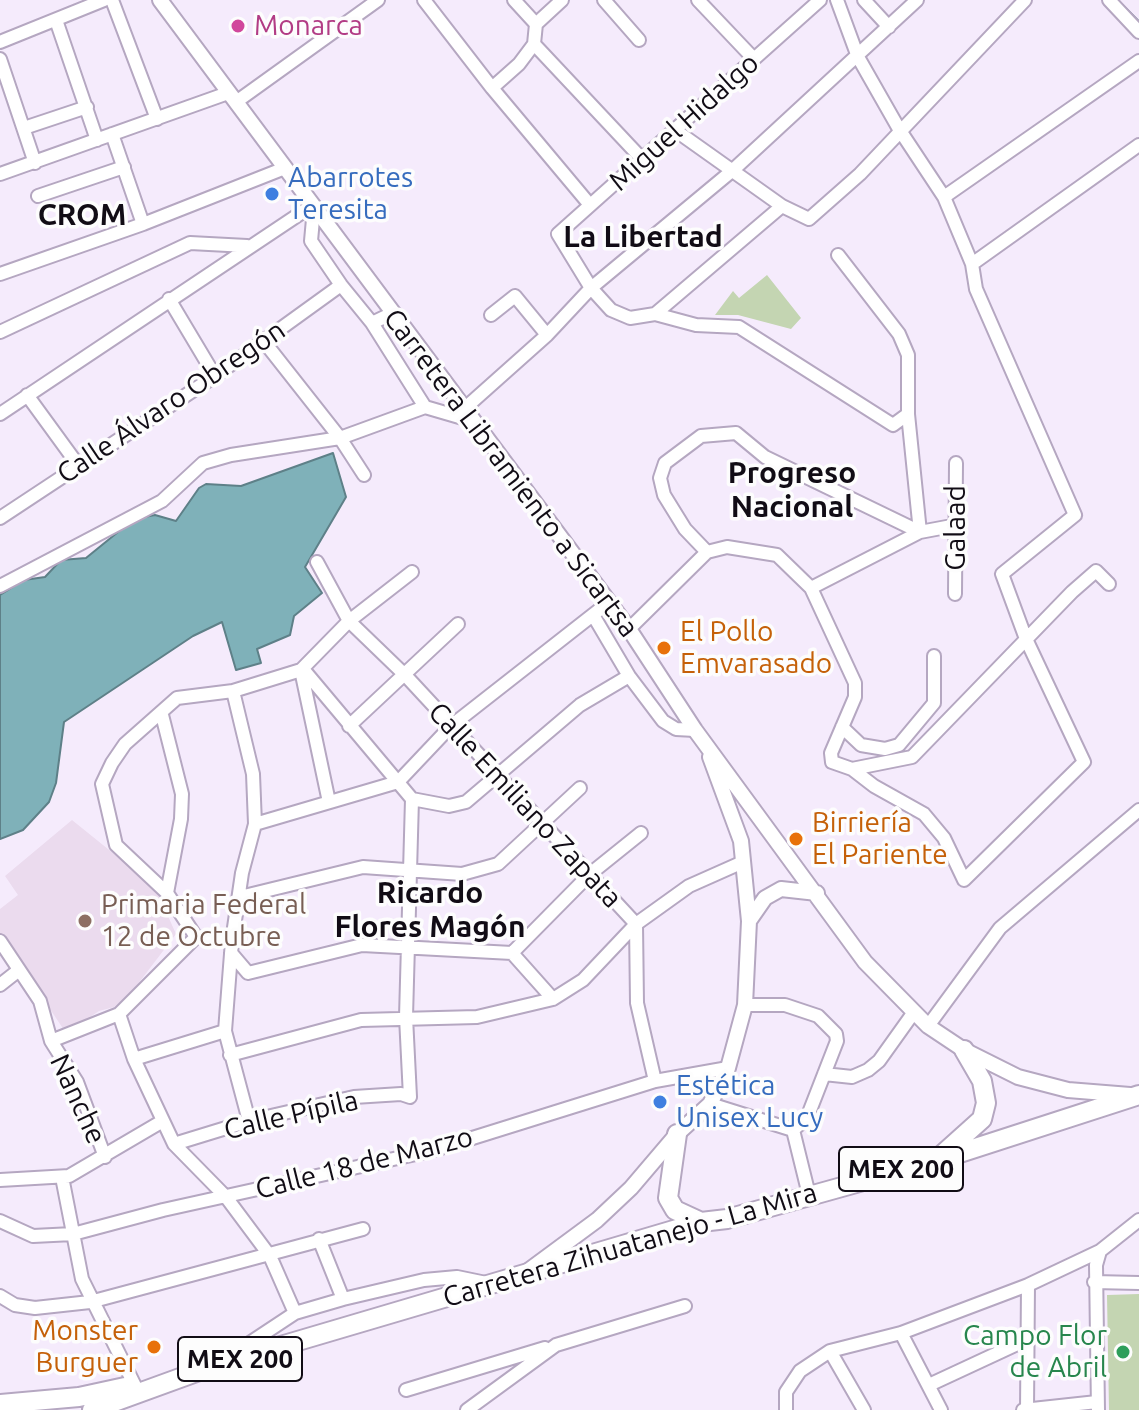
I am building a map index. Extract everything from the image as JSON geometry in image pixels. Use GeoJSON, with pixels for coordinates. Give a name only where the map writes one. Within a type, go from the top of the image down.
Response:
{"type":"FeatureCollection","features":[{"type":"Feature","properties":{"kind":"highway"},"geometry":{"type":"LineString","coordinates":[[935,1161],[982,1119],[986,1103],[982,1081],[964,1050]]}},
{"type":"Feature","properties":{"kind":"highway","name":"Carretera Zihuatanejo - La Mira"},"geometry":{"type":"LineString","coordinates":[[138,1389],[701,1222],[727,1219],[935,1161],[1139,1095]]}},
{"type":"Feature","properties":{"kind":"highway"},"geometry":{"type":"LineString","coordinates":[[677,1134],[668,1198],[675,1210],[701,1222]]}},
{"type":"Feature","properties":{"kind":"highway","name":"MEX 200"},"geometry":{"type":"LineString","coordinates":[[0,1404],[84,1406],[138,1389]]}},
{"type":"Feature","properties":{"kind":"main road","name":"Carretera Libramiento a Sicartsa"},"geometry":{"type":"LineString","coordinates":[[160,0],[629,629],[695,730],[865,962],[928,1026],[964,1050],[1018,1077],[1089,1093],[1139,1095]]}},
{"type":"Feature","properties":{"kind":"main road"},"geometry":{"type":"LineString","coordinates":[[525,1274],[597,1220],[631,1188],[677,1134],[710,1104],[728,1068],[745,1005],[749,921],[741,841],[705,743]]}},
{"type":"Feature","properties":{"kind":"main road"},"geometry":{"type":"LineString","coordinates":[[749,921],[765,898],[781,889],[817,893]]}},
{"type":"Feature","properties":{"kind":"street"},"geometry":{"type":"LineString","coordinates":[[0,42],[104,0]]}},
{"type":"Feature","properties":{"kind":"street"},"geometry":{"type":"LineString","coordinates":[[112,0],[157,119]]}},
{"type":"Feature","properties":{"kind":"street"},"geometry":{"type":"LineString","coordinates":[[0,174],[157,119],[232,97],[378,0]]}},
{"type":"Feature","properties":{"kind":"street"},"geometry":{"type":"LineString","coordinates":[[424,0],[492,88],[590,205]]}},
{"type":"Feature","properties":{"kind":"street"},"geometry":{"type":"LineString","coordinates":[[514,0],[536,24]]}},
{"type":"Feature","properties":{"kind":"street"},"geometry":{"type":"LineString","coordinates":[[492,88],[519,64],[534,44],[536,24],[562,0]]}},
{"type":"Feature","properties":{"kind":"street"},"geometry":{"type":"LineString","coordinates":[[604,0],[639,40]]}},
{"type":"Feature","properties":{"kind":"street"},"geometry":{"type":"LineString","coordinates":[[698,0],[754,59]]}},
{"type":"Feature","properties":{"kind":"street","name":"Miguel Hidalgo"},"geometry":{"type":"LineString","coordinates":[[591,288],[558,234],[820,0]]}},
{"type":"Feature","properties":{"kind":"street"},"geometry":{"type":"LineString","coordinates":[[629,629],[707,552],[727,547],[777,555],[811,588],[855,683],[855,697],[831,753],[832,762],[852,769],[874,786],[924,814],[944,838],[964,880],[1084,762],[1026,639],[1002,574],[1075,515],[976,289],[972,264],[944,197],[899,129],[858,57],[837,0]]}},
{"type":"Feature","properties":{"kind":"street"},"geometry":{"type":"LineString","coordinates":[[864,0],[889,27]]}},
{"type":"Feature","properties":{"kind":"street"},"geometry":{"type":"LineString","coordinates":[[464,409],[547,335],[591,288],[733,170],[917,0]]}},
{"type":"Feature","properties":{"kind":"street"},"geometry":{"type":"LineString","coordinates":[[675,130],[782,206],[809,219],[860,174],[899,129],[1025,0]]}},
{"type":"Feature","properties":{"kind":"street"},"geometry":{"type":"LineString","coordinates":[[1109,0],[1139,32]]}},
{"type":"Feature","properties":{"kind":"street"},"geometry":{"type":"LineString","coordinates":[[56,20],[97,140]]}},
{"type":"Feature","properties":{"kind":"street"},"geometry":{"type":"LineString","coordinates":[[534,44],[642,159]]}},
{"type":"Feature","properties":{"kind":"street"},"geometry":{"type":"LineString","coordinates":[[0,59],[35,163]]}},
{"type":"Feature","properties":{"kind":"street"},"geometry":{"type":"LineString","coordinates":[[944,197],[1139,61]]}},
{"type":"Feature","properties":{"kind":"street"},"geometry":{"type":"LineString","coordinates":[[24,128],[87,107]]}},
{"type":"Feature","properties":{"kind":"street"},"geometry":{"type":"LineString","coordinates":[[112,134],[143,224]]}},
{"type":"Feature","properties":{"kind":"street"},"geometry":{"type":"LineString","coordinates":[[972,264],[1139,145]]}},
{"type":"Feature","properties":{"kind":"street"},"geometry":{"type":"LineString","coordinates":[[38,196],[124,167]]}},
{"type":"Feature","properties":{"kind":"street"},"geometry":{"type":"LineString","coordinates":[[0,274],[143,224],[285,168]]}},
{"type":"Feature","properties":{"kind":"street"},"geometry":{"type":"LineString","coordinates":[[0,414],[247,246],[314,206]]}},
{"type":"Feature","properties":{"kind":"street"},"geometry":{"type":"LineString","coordinates":[[314,206],[311,241],[372,323],[425,407]]}},
{"type":"Feature","properties":{"kind":"street"},"geometry":{"type":"LineString","coordinates":[[655,314],[782,206]]}},
{"type":"Feature","properties":{"kind":"street"},"geometry":{"type":"LineString","coordinates":[[0,332],[190,243],[247,246]]}},
{"type":"Feature","properties":{"kind":"street"},"geometry":{"type":"LineString","coordinates":[[838,255],[899,334],[908,355],[908,414],[920,532]]}},
{"type":"Feature","properties":{"kind":"street","name":"Calle Álvaro Obregón"},"geometry":{"type":"LineString","coordinates":[[0,518],[215,376],[262,339],[341,285]]}},
{"type":"Feature","properties":{"kind":"street"},"geometry":{"type":"LineString","coordinates":[[591,288],[611,310],[630,318],[655,314],[696,325],[739,327],[893,425],[908,414]]}},
{"type":"Feature","properties":{"kind":"street"},"geometry":{"type":"LineString","coordinates":[[491,315],[515,296],[547,335]]}},
{"type":"Feature","properties":{"kind":"street"},"geometry":{"type":"LineString","coordinates":[[169,299],[215,376]]}},
{"type":"Feature","properties":{"kind":"street"},"geometry":{"type":"LineString","coordinates":[[372,323],[393,313]]}},
{"type":"Feature","properties":{"kind":"street"},"geometry":{"type":"LineString","coordinates":[[262,339],[340,438],[364,475]]}},
{"type":"Feature","properties":{"kind":"street"},"geometry":{"type":"LineString","coordinates":[[27,395],[78,465]]}},
{"type":"Feature","properties":{"kind":"street"},"geometry":{"type":"LineString","coordinates":[[0,586],[162,501],[203,463],[340,438],[425,407],[473,421]]}},
{"type":"Feature","properties":{"kind":"street"},"geometry":{"type":"LineString","coordinates":[[707,552],[685,529],[664,495],[660,478],[665,463],[701,436],[736,433],[765,457],[920,532]]}},
{"type":"Feature","properties":{"kind":"street","name":"Galaad"},"geometry":{"type":"LineString","coordinates":[[955,594],[956,463]]}},
{"type":"Feature","properties":{"kind":"street"},"geometry":{"type":"LineString","coordinates":[[811,588],[920,532],[957,525]]}},
{"type":"Feature","properties":{"kind":"street","name":"Calle Emiliano Zapata"},"geometry":{"type":"LineString","coordinates":[[317,562],[349,621],[406,676],[636,924],[637,1003],[655,1081]]}},
{"type":"Feature","properties":{"kind":"street"},"geometry":{"type":"LineString","coordinates":[[852,769],[912,757],[1096,571],[1109,584]]}},
{"type":"Feature","properties":{"kind":"street"},"geometry":{"type":"LineString","coordinates":[[412,572],[349,621],[302,670],[233,691],[177,698],[162,715],[125,744],[102,784],[116,845],[167,893],[196,937],[231,947],[248,973],[362,945],[512,953],[553,999]]}},
{"type":"Feature","properties":{"kind":"street"},"geometry":{"type":"LineString","coordinates":[[255,824],[398,782],[451,726],[608,603]]}},
{"type":"Feature","properties":{"kind":"street"},"geometry":{"type":"LineString","coordinates":[[593,615],[629,676],[663,721],[676,729],[695,730]]}},
{"type":"Feature","properties":{"kind":"street"},"geometry":{"type":"LineString","coordinates":[[349,726],[406,676],[458,624]]}},
{"type":"Feature","properties":{"kind":"street"},"geometry":{"type":"LineString","coordinates":[[842,727],[861,745],[885,749],[899,745],[934,703],[934,656]]}},
{"type":"Feature","properties":{"kind":"street"},"geometry":{"type":"LineString","coordinates":[[302,670],[412,799],[449,806],[466,802],[580,705],[629,676]]}},
{"type":"Feature","properties":{"kind":"street"},"geometry":{"type":"LineString","coordinates":[[302,670],[329,802]]}},
{"type":"Feature","properties":{"kind":"street"},"geometry":{"type":"LineString","coordinates":[[233,691],[253,774],[255,824],[242,873],[231,947],[225,1031],[249,1121]]}},
{"type":"Feature","properties":{"kind":"street"},"geometry":{"type":"LineString","coordinates":[[162,715],[182,794],[181,819],[167,893]]}},
{"type":"Feature","properties":{"kind":"street"},"geometry":{"type":"LineString","coordinates":[[240,897],[331,872],[363,867],[462,874],[498,864],[580,788]]}},
{"type":"Feature","properties":{"kind":"street"},"geometry":{"type":"LineString","coordinates":[[406,1017],[412,799]]}},
{"type":"Feature","properties":{"kind":"street"},"geometry":{"type":"LineString","coordinates":[[928,1026],[1000,928],[1139,810]]}},
{"type":"Feature","properties":{"kind":"street"},"geometry":{"type":"LineString","coordinates":[[512,953],[590,874],[641,833]]}},
{"type":"Feature","properties":{"kind":"street"},"geometry":{"type":"LineString","coordinates":[[230,1055],[361,1020],[477,1017],[553,999],[583,980],[636,924],[689,886],[743,862]]}},
{"type":"Feature","properties":{"kind":"street"},"geometry":{"type":"LineString","coordinates":[[51,1041],[119,1014],[196,937]]}},
{"type":"Feature","properties":{"kind":"street","name":"Nanche"},"geometry":{"type":"LineString","coordinates":[[0,941],[40,1001],[51,1041],[77,1082],[105,1157]]}},
{"type":"Feature","properties":{"kind":"street"},"geometry":{"type":"LineString","coordinates":[[0,985],[19,970]]}},
{"type":"Feature","properties":{"kind":"street"},"geometry":{"type":"LineString","coordinates":[[745,1005],[785,1005],[818,1016],[836,1034],[837,1041],[807,1118],[793,1130]]}},
{"type":"Feature","properties":{"kind":"street"},"geometry":{"type":"LineString","coordinates":[[824,1074],[852,1077],[868,1070],[879,1061],[914,1012]]}},
{"type":"Feature","properties":{"kind":"street"},"geometry":{"type":"LineString","coordinates":[[119,1014],[161,1122],[174,1144],[226,1197],[270,1256],[295,1313]]}},
{"type":"Feature","properties":{"kind":"street","name":"Calle Pípila"},"geometry":{"type":"LineString","coordinates":[[174,1144],[249,1121],[354,1097],[401,1094],[410,1097],[406,1017]]}},
{"type":"Feature","properties":{"kind":"street"},"geometry":{"type":"LineString","coordinates":[[134,1059],[225,1031]]}},
{"type":"Feature","properties":{"kind":"street","name":"Calle 18 de Marzo"},"geometry":{"type":"LineString","coordinates":[[0,1221],[33,1236],[73,1234],[434,1150],[655,1081],[728,1068]]}},
{"type":"Feature","properties":{"kind":"street"},"geometry":{"type":"LineString","coordinates":[[710,1104],[793,1130]]}},
{"type":"Feature","properties":{"kind":"street"},"geometry":{"type":"LineString","coordinates":[[0,1180],[62,1177],[105,1157],[161,1122]]}},
{"type":"Feature","properties":{"kind":"street"},"geometry":{"type":"LineString","coordinates":[[793,1130],[809,1195]]}},
{"type":"Feature","properties":{"kind":"street"},"geometry":{"type":"LineString","coordinates":[[62,1177],[90,1302],[138,1389]]}},
{"type":"Feature","properties":{"kind":"street"},"geometry":{"type":"LineString","coordinates":[[786,1410],[786,1392],[800,1371],[830,1351],[901,1333],[1028,1285],[1100,1251],[1139,1220]]}},
{"type":"Feature","properties":{"kind":"street"},"geometry":{"type":"LineString","coordinates":[[0,1296],[15,1305],[35,1308],[90,1302],[363,1229]]}},
{"type":"Feature","properties":{"kind":"street"},"geometry":{"type":"LineString","coordinates":[[319,1239],[343,1299]]}},
{"type":"Feature","properties":{"kind":"street"},"geometry":{"type":"LineString","coordinates":[[1028,1285],[1026,1409],[1098,1406],[1094,1282],[1100,1251]]}},
{"type":"Feature","properties":{"kind":"street"},"geometry":{"type":"LineString","coordinates":[[213,1366],[295,1313],[424,1280],[457,1277],[489,1284]]}},
{"type":"Feature","properties":{"kind":"street"},"geometry":{"type":"LineString","coordinates":[[1094,1282],[1139,1283]]}},
{"type":"Feature","properties":{"kind":"street"},"geometry":{"type":"LineString","coordinates":[[406,1390],[685,1306]]}},
{"type":"Feature","properties":{"kind":"street"},"geometry":{"type":"LineString","coordinates":[[901,1333],[941,1410]]}},
{"type":"Feature","properties":{"kind":"street"},"geometry":{"type":"LineString","coordinates":[[929,1385],[1028,1339]]}},
{"type":"Feature","properties":{"kind":"street"},"geometry":{"type":"LineString","coordinates":[[467,1410],[556,1345]]}},
{"type":"Feature","properties":{"kind":"street"},"geometry":{"type":"LineString","coordinates":[[830,1351],[864,1410]]}},
{"type":"Feature","properties":{"kind":"shaded area","name":"Primaria Federal 12 de Octubre"},"geometry":{"type":"Polygon","coordinates":[[[72,820],[155,887],[176,934],[131,993],[114,1007],[99,1011],[66,1033],[0,934],[0,909],[18,895],[5,876],[72,820]]]}},
{"type":"Feature","properties":{"kind":"green space"},"geometry":{"type":"Polygon","coordinates":[[[767,275],[801,318],[791,329],[738,315],[715,315],[733,291],[739,298],[767,275]]]}},
{"type":"Feature","properties":{"kind":"green space","name":"Campo Flor de Abril"},"geometry":{"type":"Polygon","coordinates":[[[1139,1294],[1139,1410],[1109,1410],[1107,1295],[1139,1294]]]}},
{"type":"Feature","properties":{"kind":"water"},"geometry":{"type":"Polygon","coordinates":[[[333,453],[346,497],[305,567],[322,593],[294,616],[290,635],[257,649],[261,663],[236,670],[222,622],[193,636],[64,722],[56,783],[49,802],[23,830],[0,839],[0,595],[24,580],[45,577],[61,560],[86,558],[134,519],[155,515],[176,521],[199,488],[206,484],[241,486],[333,453]]]}},
{"type":"Feature","properties":{"kind":"waterway"},"geometry":{"type":"LineString","coordinates":[[1117,0],[1139,22]]}},
{"type":"Feature","properties":{"kind":"place","name":"Monarca"},"geometry":{"type":"Point","coordinates":[238,26]}},
{"type":"Feature","properties":{"kind":"place","name":"Abarrotes Teresita"},"geometry":{"type":"Point","coordinates":[272,194]}},
{"type":"Feature","properties":{"kind":"place","name":"El Pollo Emvarasado"},"geometry":{"type":"Point","coordinates":[664,648]}},
{"type":"Feature","properties":{"kind":"place","name":"Birriería El Pariente"},"geometry":{"type":"Point","coordinates":[796,839]}},
{"type":"Feature","properties":{"kind":"place","name":"Primaria Federal 12 de Octubre"},"geometry":{"type":"Point","coordinates":[85,921]}},
{"type":"Feature","properties":{"kind":"place","name":"Estética Unisex Lucy"},"geometry":{"type":"Point","coordinates":[660,1102]}},
{"type":"Feature","properties":{"kind":"place","name":"Monster Burguer"},"geometry":{"type":"Point","coordinates":[154,1347]}},
{"type":"Feature","properties":{"kind":"place","name":"Campo Flor de Abril"},"geometry":{"type":"Point","coordinates":[1123,1352]}},
{"type":"Feature","properties":{"kind":"district","name":"CROM"},"geometry":{"type":"Point","coordinates":[82,215]}},
{"type":"Feature","properties":{"kind":"district","name":"La Libertad"},"geometry":{"type":"Point","coordinates":[643,237]}},
{"type":"Feature","properties":{"kind":"district","name":"Progreso Nacional"},"geometry":{"type":"Point","coordinates":[792,490]}},
{"type":"Feature","properties":{"kind":"district","name":"Ricardo Flores Magón"},"geometry":{"type":"Point","coordinates":[430,910]}}]}
